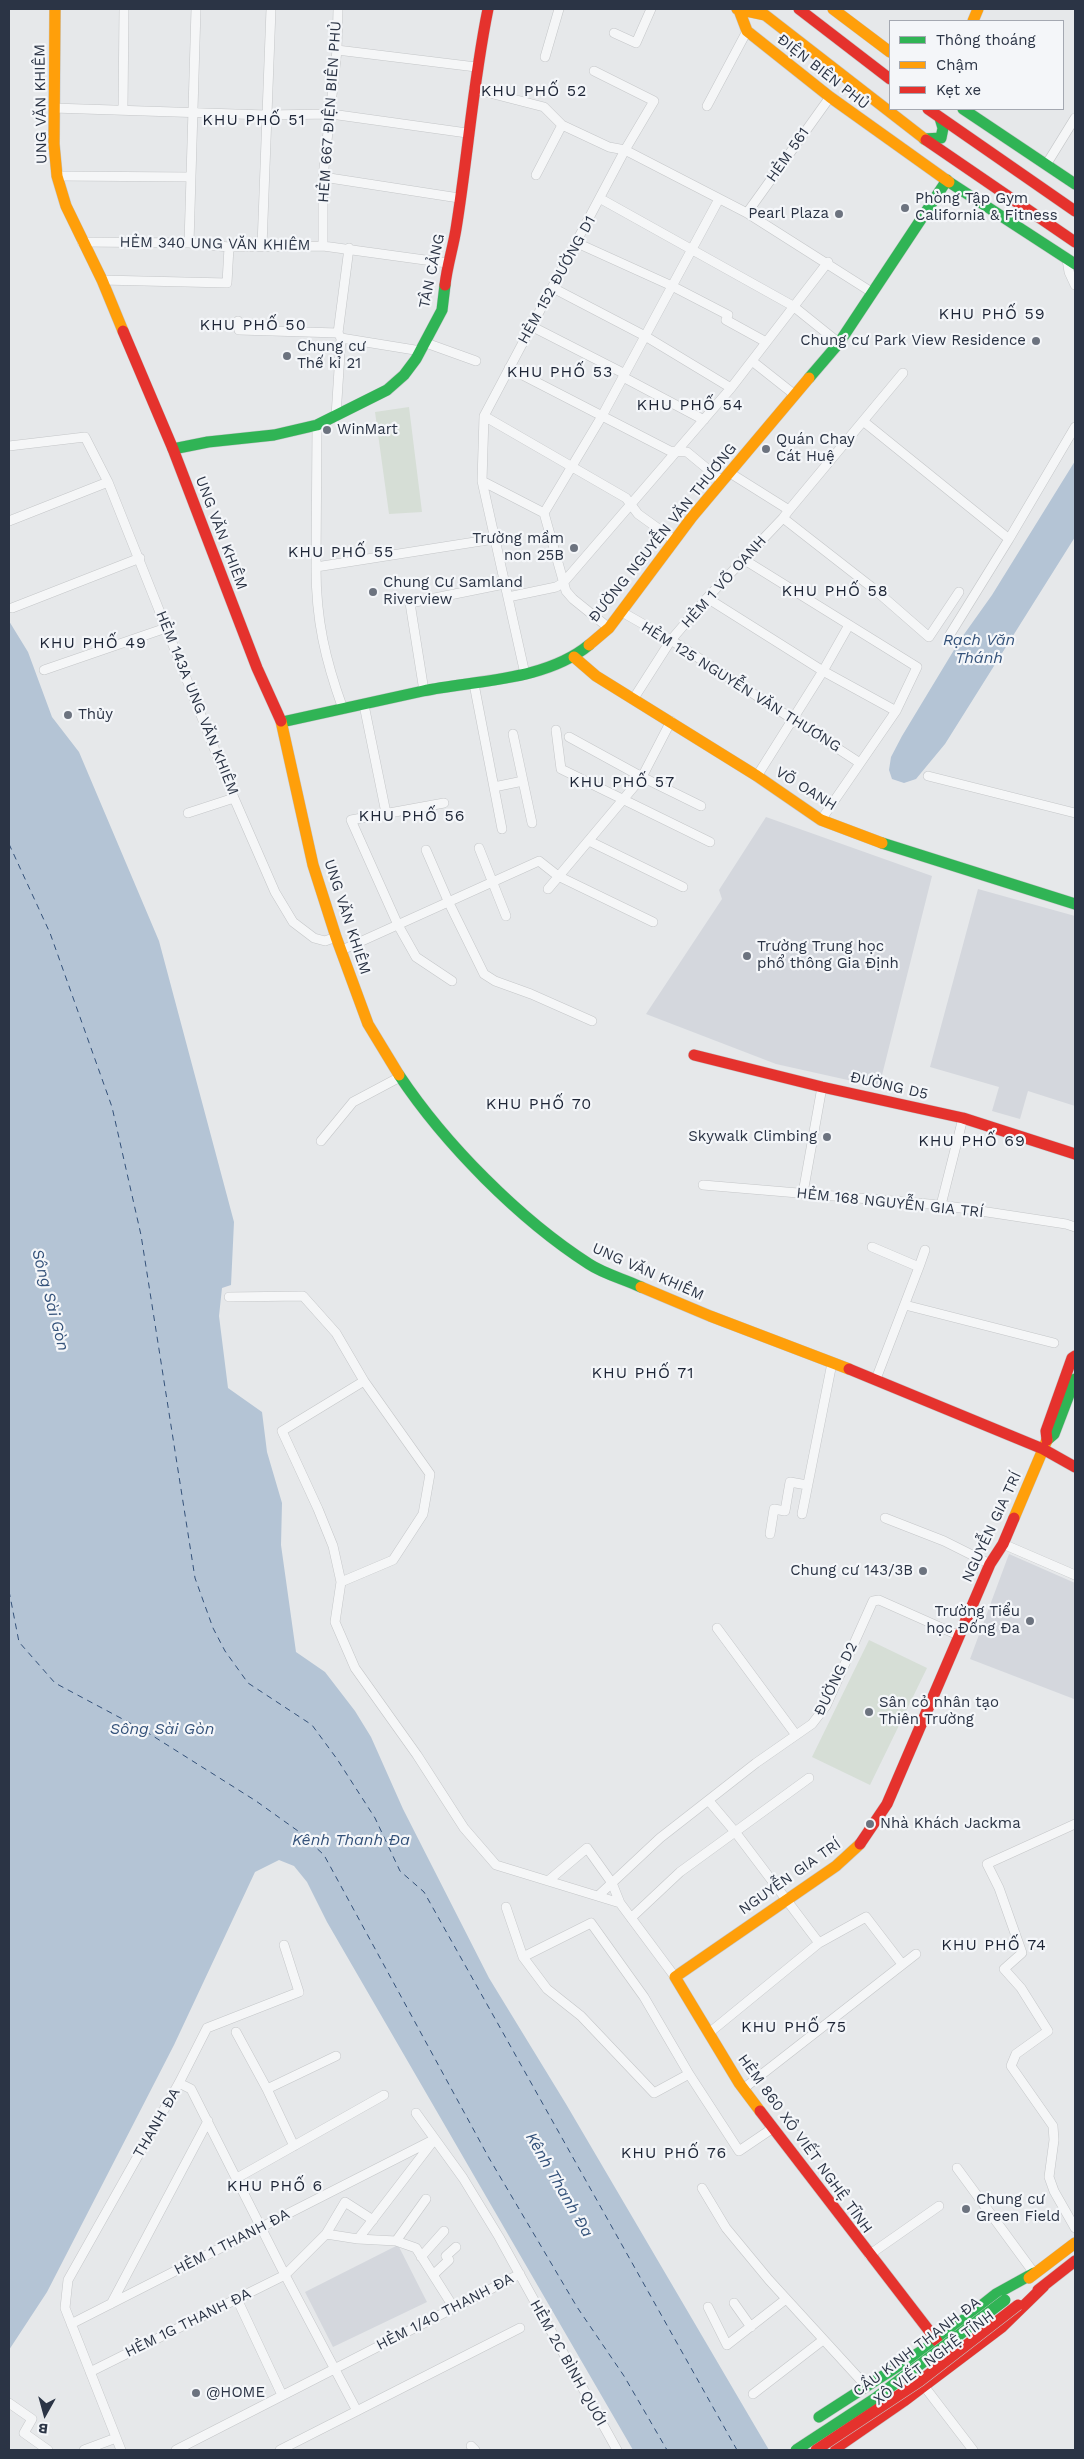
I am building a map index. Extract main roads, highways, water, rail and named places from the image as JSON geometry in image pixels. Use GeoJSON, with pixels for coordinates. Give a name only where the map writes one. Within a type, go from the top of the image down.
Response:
{"type":"FeatureCollection","features":[{"type":"Feature","properties":{"kind":"main road","name":"UNG VĂN KHIÊM"},"geometry":{"type":"LineString","coordinates":[[56,9],[54,108],[57,176],[66,206],[102,280],[173,450],[257,668],[282,722],[313,865],[336,937],[368,1024],[400,1077],[439,1129],[521,1214],[590,1265],[710,1316],[794,1346],[832,1363],[1045,1444],[1075,1467]]}},
{"type":"Feature","properties":{"kind":"main road","name":"TÂN CẢNG"},"geometry":{"type":"LineString","coordinates":[[173,450],[208,442],[274,435],[317,425],[387,390],[404,375],[424,347],[442,310],[447,263],[456,231],[476,67],[488,9]]}},
{"type":"Feature","properties":{"kind":"main road"},"geometry":{"type":"LineString","coordinates":[[799,9],[889,78]]}},
{"type":"Feature","properties":{"kind":"main road"},"geometry":{"type":"LineString","coordinates":[[833,9],[889,51]]}},
{"type":"Feature","properties":{"kind":"main road","name":"ĐIỆN BIÊN PHỦ"},"geometry":{"type":"LineString","coordinates":[[738,10],[747,30],[830,97],[946,180],[1071,262]]}},
{"type":"Feature","properties":{"kind":"main road","name":"ĐIỆN BIÊN PHỦ"},"geometry":{"type":"LineString","coordinates":[[738,10],[764,15],[924,139],[981,180],[1075,242]]}},
{"type":"Feature","properties":{"kind":"main road"},"geometry":{"type":"LineString","coordinates":[[929,110],[1075,210]]}},
{"type":"Feature","properties":{"kind":"main road"},"geometry":{"type":"LineString","coordinates":[[964,110],[1075,184]]}},
{"type":"Feature","properties":{"kind":"main road"},"geometry":{"type":"LineString","coordinates":[[924,139],[936,140],[940,138],[943,128],[940,118]]}},
{"type":"Feature","properties":{"kind":"main road"},"geometry":{"type":"LineString","coordinates":[[981,180],[977,171],[980,162],[988,156],[997,158]]}},
{"type":"Feature","properties":{"kind":"main road","name":"ĐƯỜNG NGUYỄN VĂN THƯƠNG"},"geometry":{"type":"LineString","coordinates":[[282,722],[424,691],[525,674],[574,657],[609,628],[674,540],[839,343],[946,180]]}},
{"type":"Feature","properties":{"kind":"main road","name":"VÕ OANH"},"geometry":{"type":"LineString","coordinates":[[574,657],[596,676],[671,721],[822,820],[862,836],[1075,904]]}},
{"type":"Feature","properties":{"kind":"main road","name":"ĐƯỜNG D5"},"geometry":{"type":"LineString","coordinates":[[694,1055],[822,1087],[963,1118],[1075,1154]]}},
{"type":"Feature","properties":{"kind":"main road","name":"NGUYỄN GIA TRÍ"},"geometry":{"type":"LineString","coordinates":[[675,1977],[836,1866],[859,1846],[887,1804],[990,1564],[1003,1544],[1045,1444],[1046,1431],[1072,1358],[1075,1356]]}},
{"type":"Feature","properties":{"kind":"main road","name":"NGUYỄN GIA TRÍ"},"geometry":{"type":"LineString","coordinates":[[1045,1444],[1054,1434],[1075,1378]]}},
{"type":"Feature","properties":{"kind":"main road","name":"HẺM 860 XÔ VIẾT NGHỆ TĨNH"},"geometry":{"type":"LineString","coordinates":[[675,1977],[743,2089],[937,2341]]}},
{"type":"Feature","properties":{"kind":"main road","name":"XÔ VIẾT NGHỆ TĨNH"},"geometry":{"type":"LineString","coordinates":[[1005,2300],[1034,2273],[1075,2243]]}},
{"type":"Feature","properties":{"kind":"main road","name":"XÔ VIẾT NGHỆ TĨNH"},"geometry":{"type":"LineString","coordinates":[[1018,2305],[1075,2261]]}},
{"type":"Feature","properties":{"kind":"main road","name":"XÔ VIẾT NGHỆ TĨNH"},"geometry":{"type":"LineString","coordinates":[[818,2417],[937,2341],[996,2294],[1034,2273]]}},
{"type":"Feature","properties":{"kind":"main road","name":"XÔ VIẾT NGHỆ TĨNH"},"geometry":{"type":"LineString","coordinates":[[837,2449],[1002,2327],[1044,2286]]}},
{"type":"Feature","properties":{"kind":"main road","name":"CẦU KINH THANH ĐA"},"geometry":{"type":"LineString","coordinates":[[796,2450],[835,2427],[924,2364],[1005,2300]]}},
{"type":"Feature","properties":{"kind":"main road","name":"CẦU KINH THANH ĐA"},"geometry":{"type":"LineString","coordinates":[[816,2450],[843,2434],[966,2347],[1018,2305]]}},
{"type":"Feature","properties":{"kind":"water","name":"Rạch Văn Thánh"},"geometry":{"type":"Polygon","coordinates":[[[1075,461],[1075,537],[945,744],[916,779],[904,783],[892,779],[889,770],[891,757],[902,736],[960,640],[992,595],[1075,461]]]}},
{"type":"Feature","properties":{"kind":"water","name":"Sông Sài Gòn"},"geometry":{"type":"Polygon","coordinates":[[[9,621],[28,652],[52,717],[79,752],[159,941],[234,1222],[231,1285],[222,1288],[219,1316],[228,1388],[262,1412],[267,1452],[282,1503],[281,1545],[296,1652],[325,1672],[355,1711],[371,1737],[403,1809],[489,1978],[566,2104],[769,2450],[633,2450],[327,1922],[307,1882],[294,1866],[279,1860],[255,1872],[174,2045],[47,2292],[9,2350],[9,621]]]}},
{"type":"Feature","properties":{"kind":"place","name":"Phòng Tập Gym California & Fitness"},"geometry":{"type":"Point","coordinates":[905,208]}},
{"type":"Feature","properties":{"kind":"place","name":"Pearl Plaza"},"geometry":{"type":"Point","coordinates":[839,214]}},
{"type":"Feature","properties":{"kind":"place","name":"Chung cư Park View Residence"},"geometry":{"type":"Point","coordinates":[1036,341]}},
{"type":"Feature","properties":{"kind":"place","name":"Chung cư Thế kỉ 21"},"geometry":{"type":"Point","coordinates":[287,356]}},
{"type":"Feature","properties":{"kind":"place","name":"WinMart"},"geometry":{"type":"Point","coordinates":[327,430]}},
{"type":"Feature","properties":{"kind":"place","name":"Quán Chay Cát Huệ"},"geometry":{"type":"Point","coordinates":[766,449]}},
{"type":"Feature","properties":{"kind":"place","name":"Trường mầm non 25B"},"geometry":{"type":"Point","coordinates":[574,548]}},
{"type":"Feature","properties":{"kind":"place","name":"Chung Cư Samland Riverview"},"geometry":{"type":"Point","coordinates":[373,592]}},
{"type":"Feature","properties":{"kind":"place","name":"Thủy"},"geometry":{"type":"Point","coordinates":[68,715]}},
{"type":"Feature","properties":{"kind":"place","name":"Trường Trung học phổ thông Gia Định"},"geometry":{"type":"Point","coordinates":[747,956]}},
{"type":"Feature","properties":{"kind":"place","name":"Skywalk Climbing"},"geometry":{"type":"Point","coordinates":[827,1137]}},
{"type":"Feature","properties":{"kind":"place","name":"Chung cư 143/3B"},"geometry":{"type":"Point","coordinates":[923,1571]}},
{"type":"Feature","properties":{"kind":"place","name":"Trường Tiểu học Đống Đa"},"geometry":{"type":"Point","coordinates":[1030,1621]}},
{"type":"Feature","properties":{"kind":"place","name":"Sân cỏ nhân tạo Thiên Trường"},"geometry":{"type":"Point","coordinates":[869,1712]}},
{"type":"Feature","properties":{"kind":"place","name":"Nhà Khách Jackma"},"geometry":{"type":"Point","coordinates":[870,1824]}},
{"type":"Feature","properties":{"kind":"place","name":"Chung cư Green Field"},"geometry":{"type":"Point","coordinates":[966,2209]}},
{"type":"Feature","properties":{"kind":"place","name":"@HOME"},"geometry":{"type":"Point","coordinates":[196,2393]}},
{"type":"Feature","properties":{"kind":"district","name":"KHU PHỐ 52"},"geometry":{"type":"Point","coordinates":[534,91]}},
{"type":"Feature","properties":{"kind":"district","name":"KHU PHỐ 51"},"geometry":{"type":"Point","coordinates":[254,120]}},
{"type":"Feature","properties":{"kind":"district","name":"KHU PHỐ 59"},"geometry":{"type":"Point","coordinates":[992,314]}},
{"type":"Feature","properties":{"kind":"district","name":"KHU PHỐ 50"},"geometry":{"type":"Point","coordinates":[253,325]}},
{"type":"Feature","properties":{"kind":"district","name":"KHU PHỐ 53"},"geometry":{"type":"Point","coordinates":[560,372]}},
{"type":"Feature","properties":{"kind":"district","name":"KHU PHỐ 54"},"geometry":{"type":"Point","coordinates":[690,405]}},
{"type":"Feature","properties":{"kind":"district","name":"KHU PHỐ 55"},"geometry":{"type":"Point","coordinates":[341,552]}},
{"type":"Feature","properties":{"kind":"district","name":"KHU PHỐ 58"},"geometry":{"type":"Point","coordinates":[835,591]}},
{"type":"Feature","properties":{"kind":"district","name":"KHU PHỐ 49"},"geometry":{"type":"Point","coordinates":[93,643]}},
{"type":"Feature","properties":{"kind":"district","name":"KHU PHỐ 57"},"geometry":{"type":"Point","coordinates":[622,782]}},
{"type":"Feature","properties":{"kind":"district","name":"KHU PHỐ 56"},"geometry":{"type":"Point","coordinates":[412,816]}},
{"type":"Feature","properties":{"kind":"district","name":"KHU PHỐ 70"},"geometry":{"type":"Point","coordinates":[539,1104]}},
{"type":"Feature","properties":{"kind":"district","name":"KHU PHỐ 69"},"geometry":{"type":"Point","coordinates":[972,1141]}},
{"type":"Feature","properties":{"kind":"district","name":"KHU PHỐ 71"},"geometry":{"type":"Point","coordinates":[643,1373]}},
{"type":"Feature","properties":{"kind":"district","name":"KHU PHỐ 74"},"geometry":{"type":"Point","coordinates":[994,1945]}},
{"type":"Feature","properties":{"kind":"district","name":"KHU PHỐ 75"},"geometry":{"type":"Point","coordinates":[794,2027]}},
{"type":"Feature","properties":{"kind":"district","name":"KHU PHỐ 76"},"geometry":{"type":"Point","coordinates":[674,2153]}},
{"type":"Feature","properties":{"kind":"district","name":"KHU PHỐ 6"},"geometry":{"type":"Point","coordinates":[275,2186]}},
{"type":"Feature","properties":{"kind":"water label","name":"Kênh Thanh Đa"},"geometry":{"type":"Point","coordinates":[351,1840]}},
{"type":"Feature","properties":{"kind":"water label","name":"Kênh Thanh Đa"},"geometry":{"type":"Point","coordinates":[559,2185]}}]}
